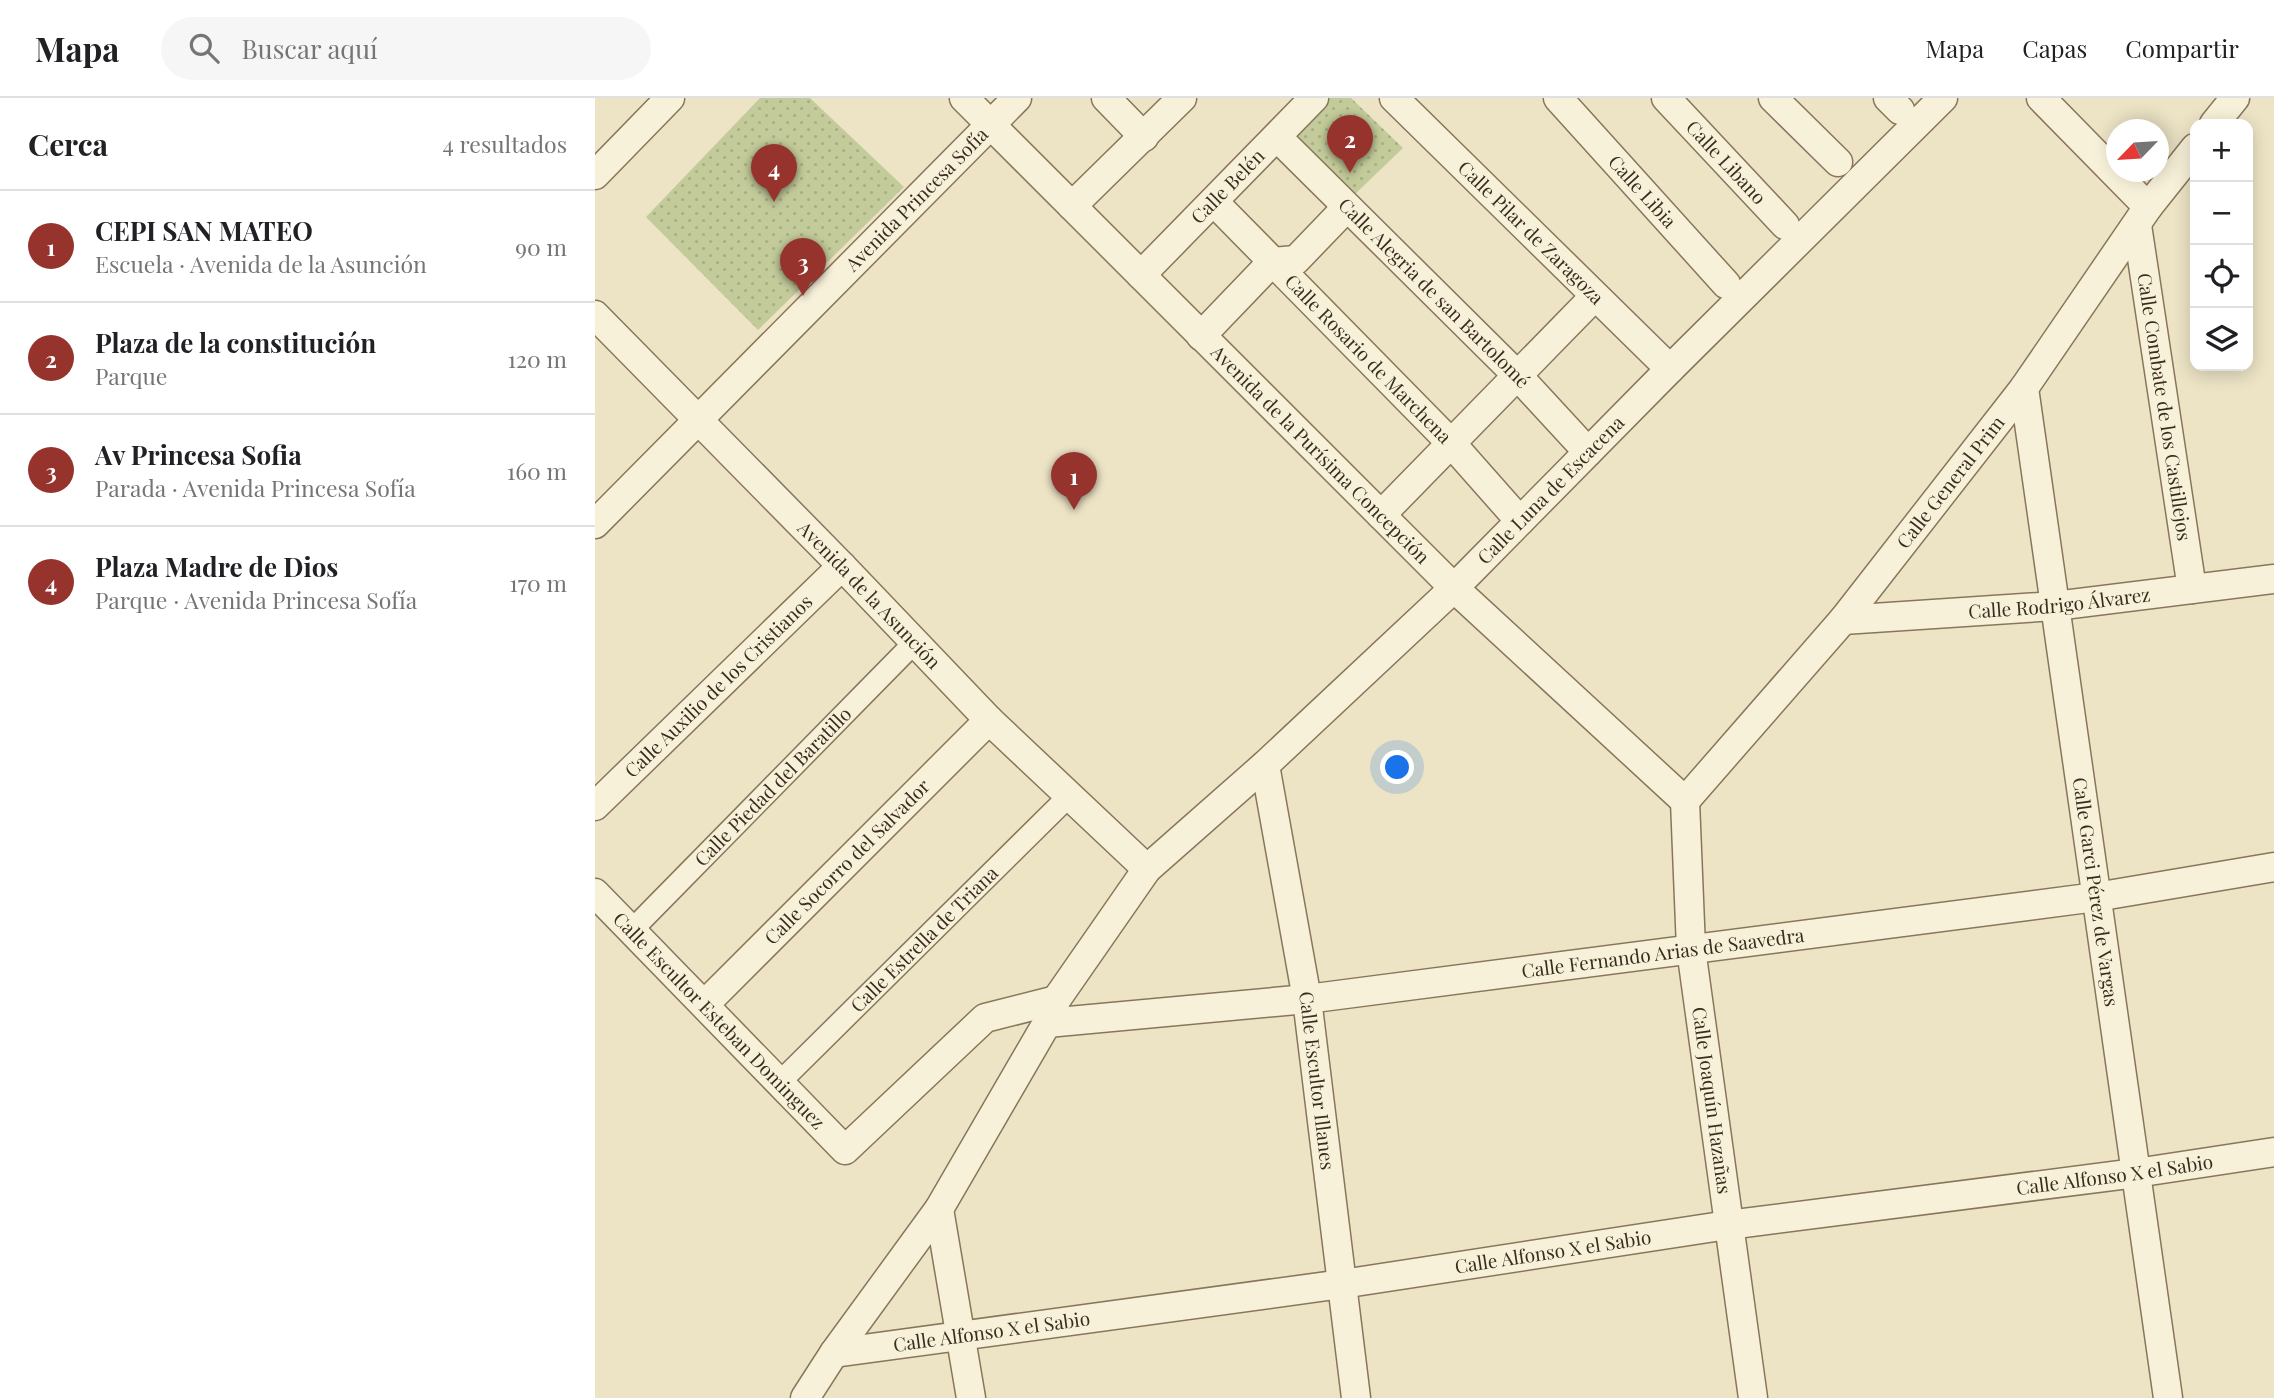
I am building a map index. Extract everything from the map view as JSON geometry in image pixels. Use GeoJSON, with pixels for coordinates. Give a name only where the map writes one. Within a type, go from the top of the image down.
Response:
{"type":"FeatureCollection","features":[{"type":"Feature","properties":{"kind":"street"},"geometry":{"type":"LineString","coordinates":[[595,175],[670,98]]}},
{"type":"Feature","properties":{"kind":"street","name":"Avenida de la Purísima Concepción"},"geometry":{"type":"LineString","coordinates":[[964,98],[1454,588],[1685,801]]}},
{"type":"Feature","properties":{"kind":"street","name":"Avenida Princesa Sofía"},"geometry":{"type":"LineString","coordinates":[[595,524],[1017,98]]}},
{"type":"Feature","properties":{"kind":"street"},"geometry":{"type":"LineString","coordinates":[[1106,98],[1144,137]]}},
{"type":"Feature","properties":{"kind":"street"},"geometry":{"type":"LineString","coordinates":[[1072,206],[1182,98]]}},
{"type":"Feature","properties":{"kind":"street","name":"Calle Belén"},"geometry":{"type":"LineString","coordinates":[[1141,275],[1278,138],[1314,98]]}},
{"type":"Feature","properties":{"kind":"street","name":"Calle Pilar de Zaragoza"},"geometry":{"type":"LineString","coordinates":[[1394,98],[1669,369]]}},
{"type":"Feature","properties":{"kind":"street","name":"Calle Libia"},"geometry":{"type":"LineString","coordinates":[[1558,98],[1726,284]]}},
{"type":"Feature","properties":{"kind":"street","name":"Calle Libano"},"geometry":{"type":"LineString","coordinates":[[1666,98],[1785,225]]}},
{"type":"Feature","properties":{"kind":"street"},"geometry":{"type":"LineString","coordinates":[[1773,98],[1838,162]]}},
{"type":"Feature","properties":{"kind":"street","name":"Calle Luna de Escacena"},"geometry":{"type":"LineString","coordinates":[[805,1398],[834,1353],[939,1209],[1051,1011],[1147,869],[1265,765],[1454,588],[1669,369],[1943,98]]}},
{"type":"Feature","properties":{"kind":"street"},"geometry":{"type":"LineString","coordinates":[[2041,98],[2143,216]]}},
{"type":"Feature","properties":{"kind":"street"},"geometry":{"type":"LineString","coordinates":[[2218,119],[2235,98]]}},
{"type":"Feature","properties":{"kind":"street","name":"Calle Alegria de san Bartolomé"},"geometry":{"type":"LineString","coordinates":[[1278,138],[1517,375],[1588,452]]}},
{"type":"Feature","properties":{"kind":"street","name":"Calle General Prim"},"geometry":{"type":"LineString","coordinates":[[1685,801],[1843,620],[2024,388],[2143,216],[2190,155]]}},
{"type":"Feature","properties":{"kind":"street","name":"Calle Rosario de Marchena"},"geometry":{"type":"LineString","coordinates":[[1214,202],[1451,443],[1520,521]]}},
{"type":"Feature","properties":{"kind":"street"},"geometry":{"type":"LineString","coordinates":[[1201,336],[1272,262],[1296,260],[1347,206]]}},
{"type":"Feature","properties":{"kind":"street","name":"Calle Combate de los Castillejos"},"geometry":{"type":"LineString","coordinates":[[2143,216],[2192,589]]}},
{"type":"Feature","properties":{"kind":"street"},"geometry":{"type":"LineString","coordinates":[[1381,515],[1595,296]]}},
{"type":"Feature","properties":{"kind":"street","name":"Avenida de la Asunción"},"geometry":{"type":"LineString","coordinates":[[595,315],[989,720],[1147,869]]}},
{"type":"Feature","properties":{"kind":"street","name":"Calle Garci Pérez de Vargas"},"geometry":{"type":"LineString","coordinates":[[2024,388],[2168,1398]]}},
{"type":"Feature","properties":{"kind":"street","name":"Calle Auxilio de los Cristianos"},"geometry":{"type":"LineString","coordinates":[[595,806],[842,566]]}},
{"type":"Feature","properties":{"kind":"street","name":"Calle Rodrigo Álvarez"},"geometry":{"type":"LineString","coordinates":[[1843,620],[2055,606],[2274,579]]}},
{"type":"Feature","properties":{"kind":"street","name":"Calle Piedad del Baratillo"},"geometry":{"type":"LineString","coordinates":[[632,930],[915,642]]}},
{"type":"Feature","properties":{"kind":"street","name":"Calle Socorro del Salvador"},"geometry":{"type":"LineString","coordinates":[[705,1004],[989,720]]}},
{"type":"Feature","properties":{"kind":"street","name":"Calle Escultor Illanes"},"geometry":{"type":"LineString","coordinates":[[1265,765],[1307,999],[1356,1398]]}},
{"type":"Feature","properties":{"kind":"street","name":"Calle Estrella de Triana"},"geometry":{"type":"LineString","coordinates":[[780,1082],[1069,796]]}},
{"type":"Feature","properties":{"kind":"street","name":"Calle Joaquín Hazañas"},"geometry":{"type":"LineString","coordinates":[[1685,801],[1691,949],[1753,1398]]}},
{"type":"Feature","properties":{"kind":"street","name":"Calle Fernando Arias de Saavedra"},"geometry":{"type":"LineString","coordinates":[[845,1150],[985,1018],[1051,1011],[1307,999],[2096,897],[2274,867]]}},
{"type":"Feature","properties":{"kind":"street","name":"Calle Escultor Esteban Dominguez"},"geometry":{"type":"LineString","coordinates":[[595,892],[845,1150]]}},
{"type":"Feature","properties":{"kind":"street","name":"Calle Alfonso X el Sabio"},"geometry":{"type":"LineString","coordinates":[[834,1353],[1342,1284],[1728,1225],[2274,1153]]}},
{"type":"Feature","properties":{"kind":"street"},"geometry":{"type":"LineString","coordinates":[[939,1209],[971,1398]]}},
{"type":"Feature","properties":{"kind":"green space"},"geometry":{"type":"Polygon","coordinates":[[[760,98],[810,98],[904,187],[758,330],[646,217],[760,98]]]}},
{"type":"Feature","properties":{"kind":"green space"},"geometry":{"type":"Polygon","coordinates":[[[1330,98],[1351,98],[1403,148],[1351,198],[1288,140],[1330,98]]]}},
{"type":"Feature","properties":{"kind":"place","name":"Plaza de la constitución"},"geometry":{"type":"Point","coordinates":[1350,173]}},
{"type":"Feature","properties":{"kind":"place","name":"Plaza Madre de Dios"},"geometry":{"type":"Point","coordinates":[774,202]}},
{"type":"Feature","properties":{"kind":"place","name":"Av Princesa Sofia"},"geometry":{"type":"Point","coordinates":[803,296]}},
{"type":"Feature","properties":{"kind":"place","name":"CEPI SAN MATEO"},"geometry":{"type":"Point","coordinates":[1074,510]}}]}
